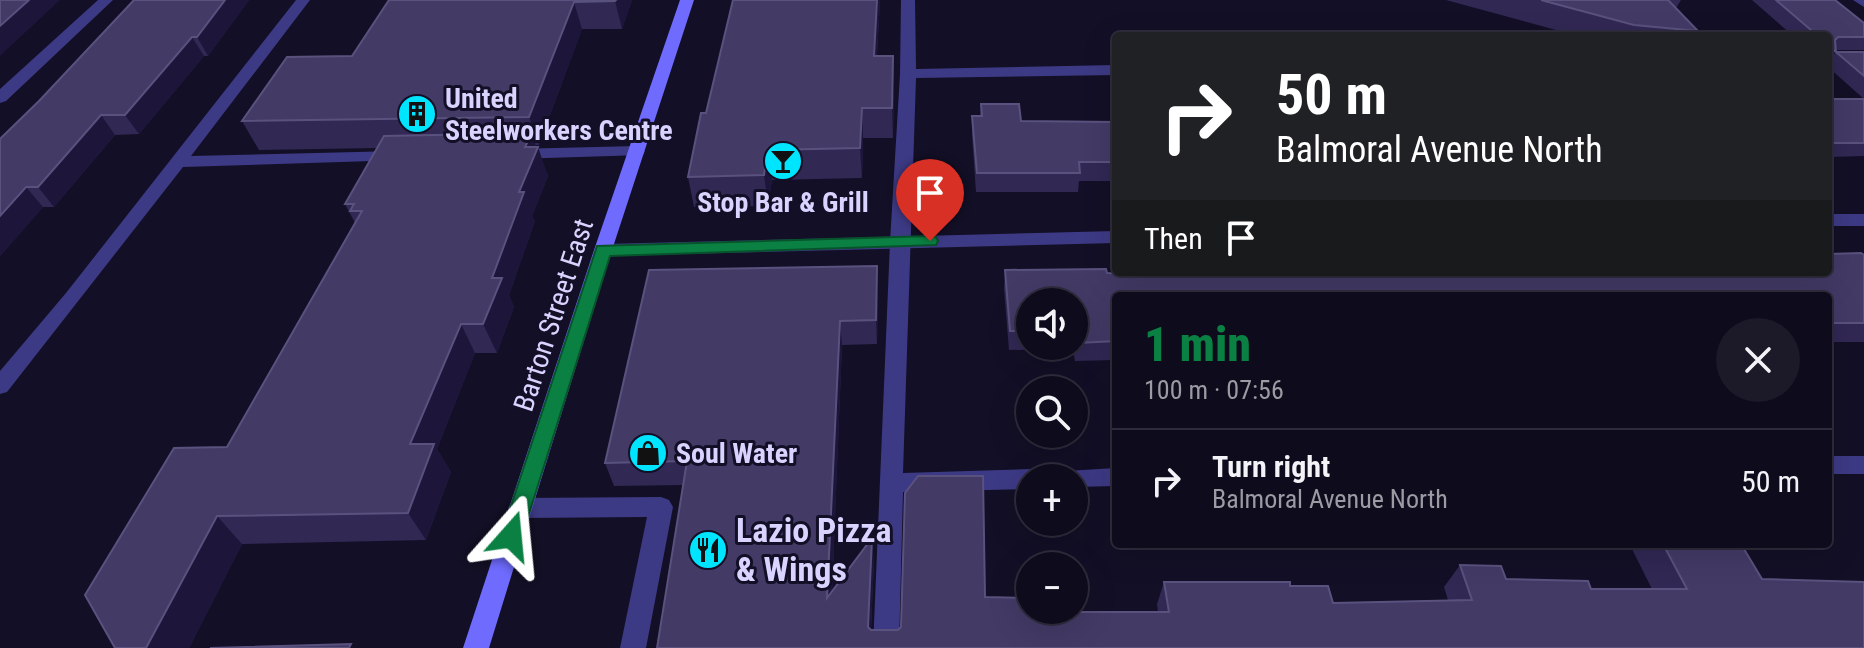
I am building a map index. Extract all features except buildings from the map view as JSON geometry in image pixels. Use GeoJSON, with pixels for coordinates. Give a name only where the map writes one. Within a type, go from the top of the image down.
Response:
{"type":"FeatureCollection","features":[{"type":"Feature","properties":{"kind":"main road","name":"Barton Street East"},"geometry":{"type":"LineString","coordinates":[[476,648],[603,250],[687,0]]}},
{"type":"Feature","properties":{"kind":"street"},"geometry":{"type":"LineString","coordinates":[[0,98],[106,0]]}},
{"type":"Feature","properties":{"kind":"street"},"geometry":{"type":"LineString","coordinates":[[0,386],[303,0]]}},
{"type":"Feature","properties":{"kind":"street"},"geometry":{"type":"LineString","coordinates":[[886,648],[899,242],[908,74],[908,0]]}},
{"type":"Feature","properties":{"kind":"street"},"geometry":{"type":"LineString","coordinates":[[908,74],[1112,70]]}},
{"type":"Feature","properties":{"kind":"street"},"geometry":{"type":"LineString","coordinates":[[494,154],[637,151]]}},
{"type":"Feature","properties":{"kind":"street"},"geometry":{"type":"LineString","coordinates":[[178,162],[415,156]]}},
{"type":"Feature","properties":{"kind":"street"},"geometry":{"type":"LineString","coordinates":[[1832,220],[1864,220]]}},
{"type":"Feature","properties":{"kind":"street"},"geometry":{"type":"LineString","coordinates":[[603,250],[1112,237]]}},
{"type":"Feature","properties":{"kind":"street"},"geometry":{"type":"LineString","coordinates":[[1832,465],[1864,465]]}},
{"type":"Feature","properties":{"kind":"street"},"geometry":{"type":"LineString","coordinates":[[1088,478],[1112,477]]}},
{"type":"Feature","properties":{"kind":"street"},"geometry":{"type":"LineString","coordinates":[[892,483],[1016,479]]}},
{"type":"Feature","properties":{"kind":"street"},"geometry":{"type":"LineString","coordinates":[[520,508],[661,507],[633,648]]}},
{"type":"Feature","properties":{"kind":"place","name":"United Steelworkers Centre"},"geometry":{"type":"Point","coordinates":[417,114]}},
{"type":"Feature","properties":{"kind":"place","name":"Stop Bar & Grill"},"geometry":{"type":"Point","coordinates":[783,161]}},
{"type":"Feature","properties":{"kind":"place","name":"Soul Water"},"geometry":{"type":"Point","coordinates":[648,453]}},
{"type":"Feature","properties":{"kind":"place","name":"Lazio Pizza & Wings"},"geometry":{"type":"Point","coordinates":[708,550]}},
{"type":"Feature","properties":{"kind":"route"},"geometry":{"type":"LineString","coordinates":[[511,536],[603,250],[930,241]]}}]}
